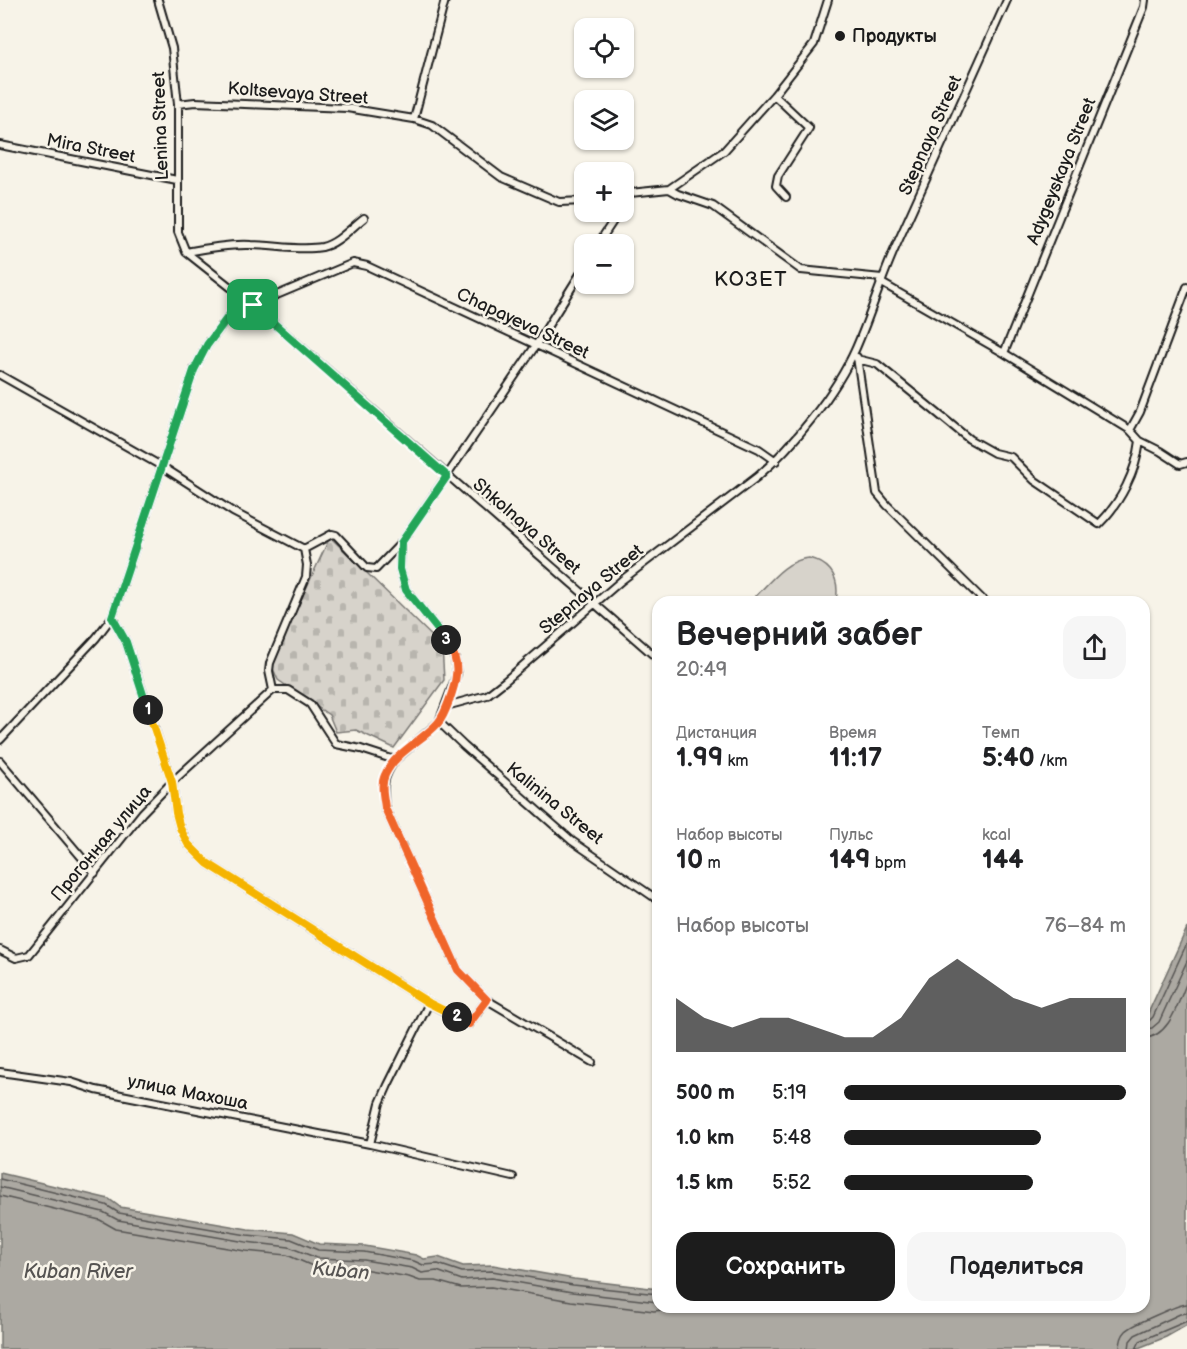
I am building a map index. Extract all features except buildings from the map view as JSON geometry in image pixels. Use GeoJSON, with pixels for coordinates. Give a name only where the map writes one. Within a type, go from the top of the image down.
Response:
{"type":"FeatureCollection","features":[{"type":"Feature","properties":{"kind":"street","name":"Lenina Street"},"geometry":{"type":"LineString","coordinates":[[158,0],[172,48],[178,104],[178,232],[186,252]]}},
{"type":"Feature","properties":{"kind":"street"},"geometry":{"type":"LineString","coordinates":[[414,119],[445,0]]}},
{"type":"Feature","properties":{"kind":"street"},"geometry":{"type":"LineString","coordinates":[[634,193],[669,189],[724,151],[774,95],[814,44],[828,0]]}},
{"type":"Feature","properties":{"kind":"street","name":"Stepnaya Street"},"geometry":{"type":"LineString","coordinates":[[446,706],[487,695],[505,681],[594,604],[776,460],[827,397],[856,349],[881,280],[1007,0]]}},
{"type":"Feature","properties":{"kind":"street","name":"Adygeyskaya Street"},"geometry":{"type":"LineString","coordinates":[[1004,353],[1145,0]]}},
{"type":"Feature","properties":{"kind":"street"},"geometry":{"type":"LineString","coordinates":[[774,95],[809,128],[778,176],[776,186],[786,197]]}},
{"type":"Feature","properties":{"kind":"street","name":"Koltsevaya Street"},"geometry":{"type":"LineString","coordinates":[[178,104],[195,102],[347,108],[414,119],[432,125],[501,177],[559,202],[574,201]]}},
{"type":"Feature","properties":{"kind":"street","name":"Mira Street"},"geometry":{"type":"LineString","coordinates":[[0,146],[177,180]]}},
{"type":"Feature","properties":{"kind":"street"},"geometry":{"type":"LineString","coordinates":[[669,189],[713,206],[801,270],[881,280],[1130,430],[1140,441],[1179,464],[1187,462]]}},
{"type":"Feature","properties":{"kind":"street"},"geometry":{"type":"LineString","coordinates":[[186,252],[209,247],[250,245],[322,247],[364,218]]}},
{"type":"Feature","properties":{"kind":"street","name":"Shkolnaya Street"},"geometry":{"type":"LineString","coordinates":[[186,252],[253,305],[652,654]]}},
{"type":"Feature","properties":{"kind":"street","name":"Chapayeva Street"},"geometry":{"type":"LineString","coordinates":[[253,305],[353,263],[367,266],[759,449],[776,460]]}},
{"type":"Feature","properties":{"kind":"street"},"geometry":{"type":"LineString","coordinates":[[304,549],[332,534],[336,535],[367,567],[371,570],[376,569],[401,543],[536,345],[574,284]]}},
{"type":"Feature","properties":{"kind":"street"},"geometry":{"type":"LineString","coordinates":[[1130,430],[1140,412],[1187,287]]}},
{"type":"Feature","properties":{"kind":"street"},"geometry":{"type":"LineString","coordinates":[[0,740],[96,638],[112,617],[194,370],[207,345],[243,297]]}},
{"type":"Feature","properties":{"kind":"street"},"geometry":{"type":"LineString","coordinates":[[856,349],[877,493],[979,596]]}},
{"type":"Feature","properties":{"kind":"street"},"geometry":{"type":"LineString","coordinates":[[857,359],[877,364],[969,439],[994,453],[1011,458],[1034,480],[1098,524],[1114,508],[1124,490],[1139,451],[1140,441]]}},
{"type":"Feature","properties":{"kind":"street"},"geometry":{"type":"LineString","coordinates":[[0,375],[163,467],[233,512],[304,549],[308,565],[306,577],[270,663],[269,671],[273,690],[288,690],[310,704],[336,744],[395,760]]}},
{"type":"Feature","properties":{"kind":"street"},"geometry":{"type":"LineString","coordinates":[[401,543],[400,569],[406,590],[450,645],[457,674],[439,722],[395,760],[385,776],[383,784],[385,808],[458,970],[487,1000],[592,1062]]}},
{"type":"Feature","properties":{"kind":"street"},"geometry":{"type":"LineString","coordinates":[[112,617],[126,642],[172,782],[180,828],[188,844],[207,863],[429,1003],[469,1024],[487,1000]]}},
{"type":"Feature","properties":{"kind":"street","name":"Прогонная улица"},"geometry":{"type":"LineString","coordinates":[[0,950],[16,958],[29,955],[142,813],[172,782],[273,690]]}},
{"type":"Feature","properties":{"kind":"street","name":"Kalinina Street"},"geometry":{"type":"LineString","coordinates":[[439,722],[572,841],[652,896]]}},
{"type":"Feature","properties":{"kind":"street"},"geometry":{"type":"LineString","coordinates":[[0,761],[95,873]]}},
{"type":"Feature","properties":{"kind":"street"},"geometry":{"type":"LineString","coordinates":[[370,1144],[387,1084],[429,1003]]}},
{"type":"Feature","properties":{"kind":"street","name":"улица Махоша"},"geometry":{"type":"LineString","coordinates":[[0,1072],[71,1082],[96,1090],[370,1144],[513,1177]]}},
{"type":"Feature","properties":{"kind":"green space"},"geometry":{"type":"Polygon","coordinates":[[[330,537],[442,646],[444,680],[394,748],[356,730],[336,732],[329,715],[278,680],[271,664],[330,537]]]}},
{"type":"Feature","properties":{"kind":"green space"},"geometry":{"type":"Polygon","coordinates":[[[809,558],[828,568],[835,579],[837,596],[756,596],[784,568],[809,558]]]}},
{"type":"Feature","properties":{"kind":"water","name":"Kuban River"},"geometry":{"type":"Polygon","coordinates":[[[1187,928],[1187,1325],[1166,1337],[1136,1349],[0,1349],[0,1173],[109,1199],[120,1207],[248,1229],[293,1233],[319,1244],[365,1246],[416,1255],[424,1259],[438,1257],[463,1266],[493,1265],[574,1279],[652,1288],[652,1313],[1150,1313],[1150,1009],[1187,928]]]}},
{"type":"Feature","properties":{"kind":"place","name":"Продукты"},"geometry":{"type":"Point","coordinates":[840,36]}},
{"type":"Feature","properties":{"kind":"district","name":"КОЗЕТ"},"geometry":{"type":"Point","coordinates":[751,279]}},
{"type":"Feature","properties":{"kind":"route"},"geometry":{"type":"LineString","coordinates":[[243,297],[253,305],[447,476],[401,543],[400,569],[406,590],[450,645],[457,674],[439,722],[395,760],[383,784],[385,808],[458,970],[487,1000],[469,1024],[429,1003],[207,863],[188,844],[180,828],[172,782],[126,642],[112,617],[194,370],[207,345],[243,297]]}},
{"type":"Feature","properties":{"kind":"water label","name":"Kuban"},"geometry":{"type":"Point","coordinates":[341,1270]}}]}
